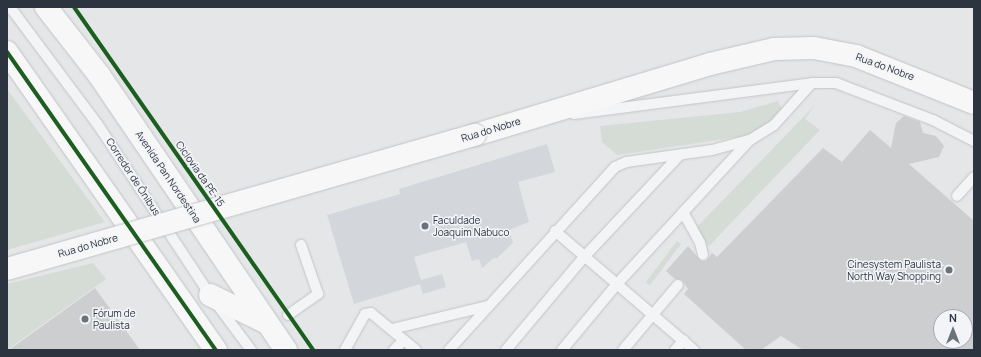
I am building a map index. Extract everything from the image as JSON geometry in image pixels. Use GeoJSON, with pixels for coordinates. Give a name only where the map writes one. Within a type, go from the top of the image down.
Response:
{"type":"FeatureCollection","features":[{"type":"Feature","properties":{"kind":"main road","name":"Avenida Pan Nordestina"},"geometry":{"type":"LineString","coordinates":[[46,7],[99,75],[286,350]]}},
{"type":"Feature","properties":{"kind":"main road","name":"Rua do Nobre"},"geometry":{"type":"LineString","coordinates":[[7,269],[475,134],[710,64],[774,49],[814,48],[856,56],[974,103]]}},
{"type":"Feature","properties":{"kind":"main road"},"geometry":{"type":"LineString","coordinates":[[7,52],[216,350]]}},
{"type":"Feature","properties":{"kind":"main road"},"geometry":{"type":"LineString","coordinates":[[210,295],[268,323]]}},
{"type":"Feature","properties":{"kind":"lane","name":"Corredor de Ônibus"},"geometry":{"type":"LineString","coordinates":[[10,7],[98,125],[210,295],[251,350]]}},
{"type":"Feature","properties":{"kind":"lane"},"geometry":{"type":"LineString","coordinates":[[523,120],[812,83],[836,83],[851,87],[933,120],[974,141]]}},
{"type":"Feature","properties":{"kind":"lane"},"geometry":{"type":"LineString","coordinates":[[565,349],[617,284],[683,212],[750,140],[774,125],[801,98],[812,83]]}},
{"type":"Feature","properties":{"kind":"lane"},"geometry":{"type":"LineString","coordinates":[[449,350],[555,231],[615,167],[626,162],[680,155],[750,140]]}},
{"type":"Feature","properties":{"kind":"lane"},"geometry":{"type":"LineString","coordinates":[[506,350],[585,256],[680,155]]}},
{"type":"Feature","properties":{"kind":"lane"},"geometry":{"type":"LineString","coordinates":[[957,196],[974,177]]}},
{"type":"Feature","properties":{"kind":"lane"},"geometry":{"type":"LineString","coordinates":[[683,212],[700,243],[704,255]]}},
{"type":"Feature","properties":{"kind":"lane"},"geometry":{"type":"LineString","coordinates":[[555,231],[654,314],[694,350]]}},
{"type":"Feature","properties":{"kind":"lane"},"geometry":{"type":"LineString","coordinates":[[288,315],[318,294],[301,245]]}},
{"type":"Feature","properties":{"kind":"lane"},"geometry":{"type":"LineString","coordinates":[[623,350],[678,285]]}},
{"type":"Feature","properties":{"kind":"lane"},"geometry":{"type":"LineString","coordinates":[[392,329],[488,306]]}},
{"type":"Feature","properties":{"kind":"lane"},"geometry":{"type":"LineString","coordinates":[[345,350],[368,313],[372,313],[416,350]]}},
{"type":"Feature","properties":{"kind":"lane"},"geometry":{"type":"LineString","coordinates":[[394,350],[404,340]]}},
{"type":"Feature","properties":{"kind":"lane"},"geometry":{"type":"LineString","coordinates":[[675,350],[684,340]]}},
{"type":"Feature","properties":{"kind":"shaded area"},"geometry":{"type":"Polygon","coordinates":[[[7,89],[105,222],[7,250],[7,89]]]}},
{"type":"Feature","properties":{"kind":"shaded area"},"geometry":{"type":"Polygon","coordinates":[[[778,101],[783,111],[771,126],[745,136],[617,155],[602,142],[600,126],[740,112],[778,101]]]}},
{"type":"Feature","properties":{"kind":"shaded area"},"geometry":{"type":"Polygon","coordinates":[[[815,105],[805,119],[820,130],[709,246],[693,231],[815,105]]]}},
{"type":"Feature","properties":{"kind":"shaded area","name":"Faculdade Joaquim Nabuco"},"geometry":{"type":"Polygon","coordinates":[[[547,144],[555,172],[518,182],[529,222],[509,230],[513,243],[496,259],[495,257],[482,268],[479,259],[472,261],[466,242],[414,257],[421,280],[442,274],[446,287],[423,294],[420,284],[354,304],[327,215],[400,194],[399,189],[547,144]]]}},
{"type":"Feature","properties":{"kind":"shaded area"},"geometry":{"type":"Polygon","coordinates":[[[677,241],[681,244],[650,286],[646,283],[677,241]]]}},
{"type":"Feature","properties":{"kind":"shaded area"},"geometry":{"type":"Polygon","coordinates":[[[93,263],[106,279],[7,350],[7,284],[93,263]]]}},
{"type":"Feature","properties":{"kind":"building"},"geometry":{"type":"Polygon","coordinates":[[[904,116],[920,122],[923,133],[936,136],[944,146],[939,157],[909,164],[974,221],[974,350],[803,350],[781,336],[761,350],[746,350],[684,294],[688,289],[682,280],[675,279],[666,271],[688,246],[701,261],[706,261],[712,253],[717,257],[823,148],[842,162],[870,130],[891,148],[896,123],[904,116]]]}},
{"type":"Feature","properties":{"kind":"building","name":"Fórum de Paulista"},"geometry":{"type":"Polygon","coordinates":[[[95,288],[140,350],[9,350],[95,288]]]}},
{"type":"Feature","properties":{"kind":"cycle path","name":"Ciclovia da PE-15"},"geometry":{"type":"LineString","coordinates":[[74,7],[313,350]]}},
{"type":"Feature","properties":{"kind":"cycle path"},"geometry":{"type":"LineString","coordinates":[[7,52],[216,350]]}},
{"type":"Feature","properties":{"kind":"place","name":"Faculdade Joaquim Nabuco"},"geometry":{"type":"Point","coordinates":[425,226]}},
{"type":"Feature","properties":{"kind":"place","name":"Cinesystem Paulista North Way Shopping"},"geometry":{"type":"Point","coordinates":[949,270]}},
{"type":"Feature","properties":{"kind":"place","name":"Fórum de Paulista"},"geometry":{"type":"Point","coordinates":[85,319]}}]}
